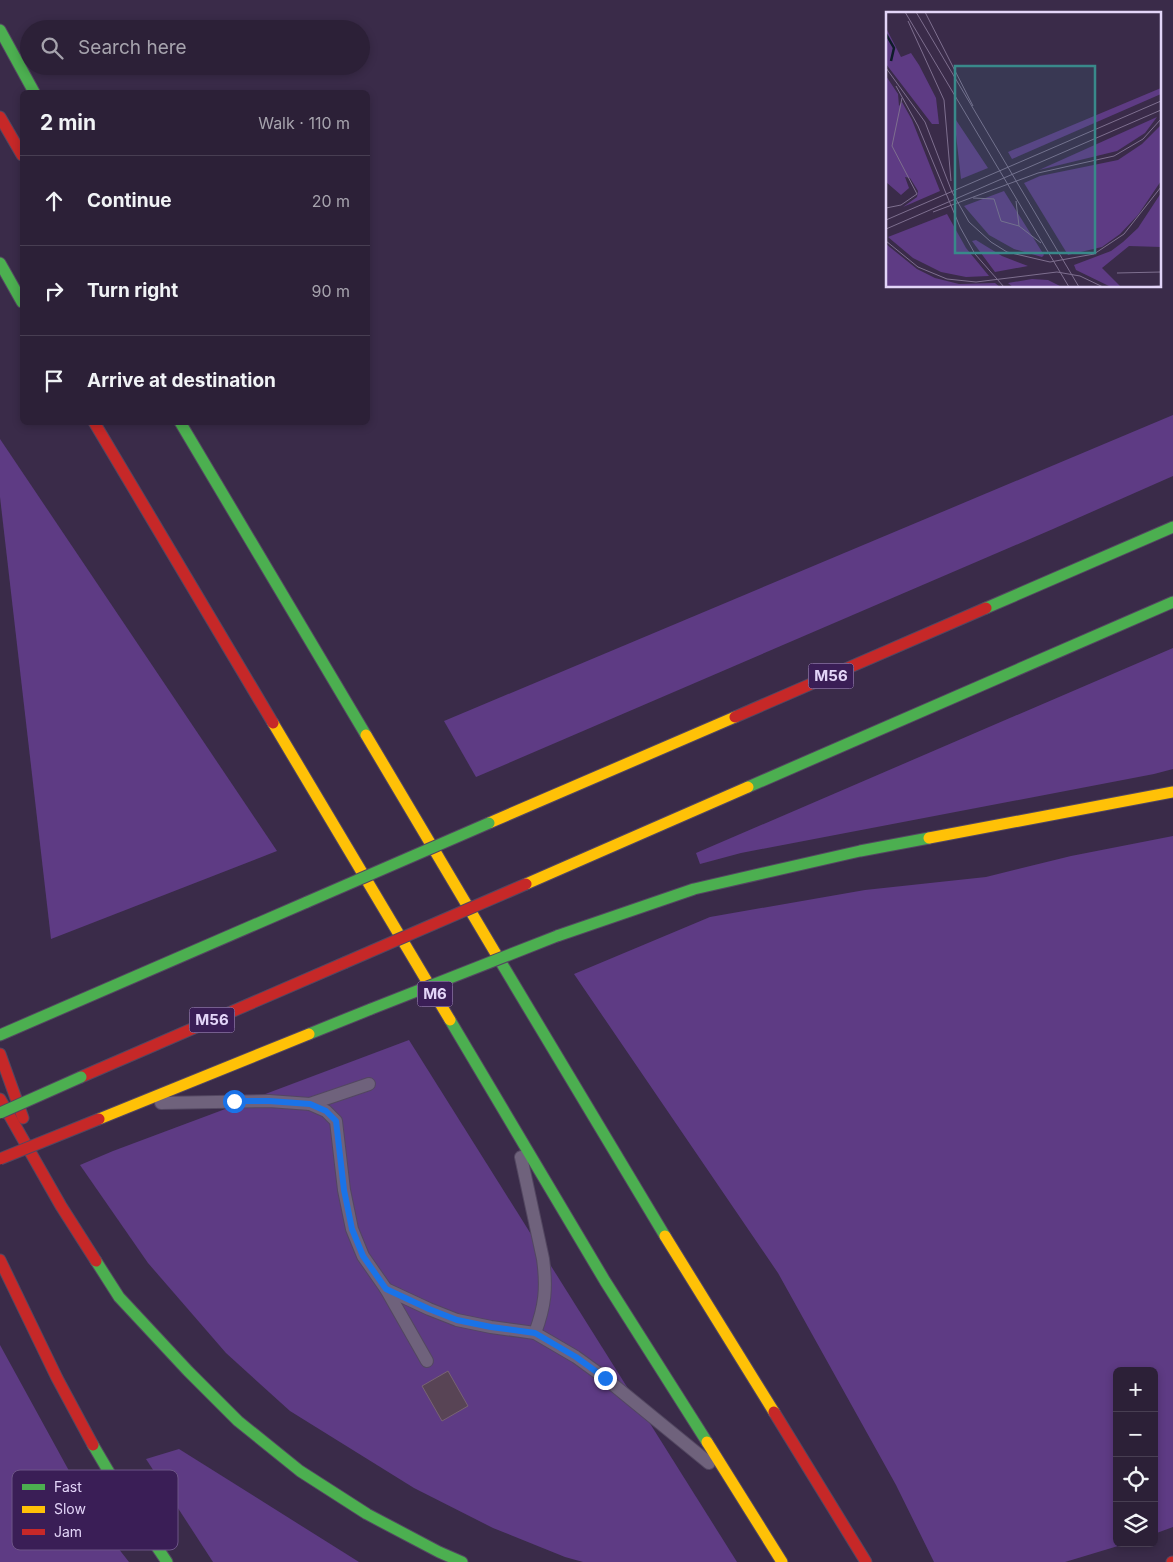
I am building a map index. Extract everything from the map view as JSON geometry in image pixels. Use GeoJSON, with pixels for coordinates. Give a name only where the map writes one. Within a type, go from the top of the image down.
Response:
{"type":"FeatureCollection","features":[{"type":"Feature","properties":{"kind":"highway"},"geometry":{"type":"LineString","coordinates":[[0,30],[20,66]]}},
{"type":"Feature","properties":{"kind":"highway"},"geometry":{"type":"LineString","coordinates":[[25,75],[33,90]]}},
{"type":"Feature","properties":{"kind":"highway"},"geometry":{"type":"LineString","coordinates":[[0,117],[20,152]]}},
{"type":"Feature","properties":{"kind":"highway"},"geometry":{"type":"LineString","coordinates":[[0,263],[20,298]]}},
{"type":"Feature","properties":{"kind":"highway","name":"M6"},"geometry":{"type":"LineString","coordinates":[[96,425],[605,1281],[782,1562]]}},
{"type":"Feature","properties":{"kind":"highway"},"geometry":{"type":"LineString","coordinates":[[182,425],[629,1178],[866,1562]]}},
{"type":"Feature","properties":{"kind":"highway"},"geometry":{"type":"LineString","coordinates":[[185,425],[192,444]]}},
{"type":"Feature","properties":{"kind":"highway","name":"M56"},"geometry":{"type":"LineString","coordinates":[[0,1035],[1173,527]]}},
{"type":"Feature","properties":{"kind":"highway","name":"M56"},"geometry":{"type":"LineString","coordinates":[[0,1113],[1173,602]]}},
{"type":"Feature","properties":{"kind":"highway"},"geometry":{"type":"LineString","coordinates":[[0,1159],[557,936],[694,889],[779,868],[860,851],[1173,792]]}},
{"type":"Feature","properties":{"kind":"highway"},"geometry":{"type":"LineString","coordinates":[[0,1054],[12,1092],[61,1206]]}},
{"type":"Feature","properties":{"kind":"highway"},"geometry":{"type":"LineString","coordinates":[[0,1100],[61,1206],[119,1297],[188,1371],[238,1420],[300,1471],[367,1514],[462,1562]]}},
{"type":"Feature","properties":{"kind":"highway"},"geometry":{"type":"LineString","coordinates":[[0,1260],[40,1346],[109,1470]]}},
{"type":"Feature","properties":{"kind":"highway"},"geometry":{"type":"LineString","coordinates":[[159,1550],[167,1562]]}},
{"type":"Feature","properties":{"kind":"lane"},"geometry":{"type":"LineString","coordinates":[[310,1104],[369,1084]]}},
{"type":"Feature","properties":{"kind":"lane"},"geometry":{"type":"LineString","coordinates":[[136,1103],[269,1101],[310,1104],[326,1111],[336,1121],[344,1190],[352,1229],[363,1256],[386,1289],[427,1361]]}},
{"type":"Feature","properties":{"kind":"lane"},"geometry":{"type":"LineString","coordinates":[[514,1128],[543,1259],[545,1276],[543,1311],[535,1333]]}},
{"type":"Feature","properties":{"kind":"lane"},"geometry":{"type":"LineString","coordinates":[[386,1289],[457,1320],[535,1333],[576,1357],[620,1389],[734,1484]]}},
{"type":"Feature","properties":{"kind":"shaded area"},"geometry":{"type":"Polygon","coordinates":[[[1173,415],[1173,476],[476,777],[444,721],[1173,415]]]}},
{"type":"Feature","properties":{"kind":"shaded area"},"geometry":{"type":"Polygon","coordinates":[[[0,439],[277,851],[51,939],[0,497],[0,439]]]}},
{"type":"Feature","properties":{"kind":"shaded area"},"geometry":{"type":"Polygon","coordinates":[[[1173,648],[1173,769],[741,853],[700,864],[696,853],[1173,648]]]}},
{"type":"Feature","properties":{"kind":"shaded area"},"geometry":{"type":"Polygon","coordinates":[[[1173,836],[1173,1527],[1158,1533],[1158,1367],[1113,1367],[1113,1547],[1115,1547],[1065,1562],[934,1562],[896,1485],[778,1273],[574,974],[710,917],[865,890],[986,877],[1071,856],[1173,836]]]}},
{"type":"Feature","properties":{"kind":"shaded area"},"geometry":{"type":"Polygon","coordinates":[[[409,1040],[737,1562],[583,1562],[565,1557],[493,1528],[414,1488],[290,1411],[226,1353],[148,1263],[80,1165],[409,1040]]]}},
{"type":"Feature","properties":{"kind":"shaded area"},"geometry":{"type":"Polygon","coordinates":[[[0,1345],[69,1470],[12,1470],[12,1550],[120,1550],[129,1562],[0,1562],[0,1345]]]}},
{"type":"Feature","properties":{"kind":"shaded area"},"geometry":{"type":"Polygon","coordinates":[[[179,1449],[359,1562],[213,1562],[178,1508],[178,1470],[153,1470],[146,1459],[179,1449]]]}},
{"type":"Feature","properties":{"kind":"building"},"geometry":{"type":"Polygon","coordinates":[[[448,1371],[468,1406],[442,1421],[422,1386],[448,1371]]]}},
{"type":"Feature","properties":{"kind":"traffic: fast"},"geometry":{"type":"LineString","coordinates":[[0,30],[20,66]]}},
{"type":"Feature","properties":{"kind":"traffic: fast"},"geometry":{"type":"LineString","coordinates":[[25,75],[33,90]]}},
{"type":"Feature","properties":{"kind":"traffic: fast"},"geometry":{"type":"LineString","coordinates":[[0,263],[20,298]]}},
{"type":"Feature","properties":{"kind":"traffic: fast"},"geometry":{"type":"LineString","coordinates":[[182,425],[366,735]]}},
{"type":"Feature","properties":{"kind":"traffic: fast"},"geometry":{"type":"LineString","coordinates":[[986,608],[1173,527]]}},
{"type":"Feature","properties":{"kind":"traffic: fast"},"geometry":{"type":"LineString","coordinates":[[748,787],[1173,602]]}},
{"type":"Feature","properties":{"kind":"traffic: fast"},"geometry":{"type":"LineString","coordinates":[[307,902],[489,823]]}},
{"type":"Feature","properties":{"kind":"traffic: fast"},"geometry":{"type":"LineString","coordinates":[[557,936],[694,889],[860,851],[929,838]]}},
{"type":"Feature","properties":{"kind":"traffic: fast"},"geometry":{"type":"LineString","coordinates":[[0,1035],[307,902]]}},
{"type":"Feature","properties":{"kind":"traffic: fast"},"geometry":{"type":"LineString","coordinates":[[371,1009],[557,936]]}},
{"type":"Feature","properties":{"kind":"traffic: fast"},"geometry":{"type":"LineString","coordinates":[[499,959],[665,1236]]}},
{"type":"Feature","properties":{"kind":"traffic: fast"},"geometry":{"type":"LineString","coordinates":[[309,1034],[371,1009]]}},
{"type":"Feature","properties":{"kind":"traffic: fast"},"geometry":{"type":"LineString","coordinates":[[450,1020],[605,1281],[707,1442]]}},
{"type":"Feature","properties":{"kind":"traffic: fast"},"geometry":{"type":"LineString","coordinates":[[0,1113],[81,1077]]}},
{"type":"Feature","properties":{"kind":"traffic: fast"},"geometry":{"type":"LineString","coordinates":[[96,1261],[119,1297],[238,1421],[300,1471],[367,1514],[462,1562]]}},
{"type":"Feature","properties":{"kind":"traffic: fast"},"geometry":{"type":"LineString","coordinates":[[93,1445],[108,1470]]}},
{"type":"Feature","properties":{"kind":"traffic: fast"},"geometry":{"type":"LineString","coordinates":[[159,1550],[167,1562]]}},
{"type":"Feature","properties":{"kind":"traffic: slow"},"geometry":{"type":"LineString","coordinates":[[489,823],[735,717]]}},
{"type":"Feature","properties":{"kind":"traffic: slow"},"geometry":{"type":"LineString","coordinates":[[273,723],[450,1020]]}},
{"type":"Feature","properties":{"kind":"traffic: slow"},"geometry":{"type":"LineString","coordinates":[[366,735],[499,959]]}},
{"type":"Feature","properties":{"kind":"traffic: slow"},"geometry":{"type":"LineString","coordinates":[[526,884],[748,787]]}},
{"type":"Feature","properties":{"kind":"traffic: slow"},"geometry":{"type":"LineString","coordinates":[[929,838],[1173,792]]}},
{"type":"Feature","properties":{"kind":"traffic: slow"},"geometry":{"type":"LineString","coordinates":[[99,1119],[309,1034]]}},
{"type":"Feature","properties":{"kind":"traffic: slow"},"geometry":{"type":"LineString","coordinates":[[665,1236],[774,1412]]}},
{"type":"Feature","properties":{"kind":"traffic: slow"},"geometry":{"type":"LineString","coordinates":[[707,1442],[782,1562]]}},
{"type":"Feature","properties":{"kind":"traffic: jam"},"geometry":{"type":"LineString","coordinates":[[0,117],[20,152]]}},
{"type":"Feature","properties":{"kind":"traffic: jam"},"geometry":{"type":"LineString","coordinates":[[96,425],[273,723]]}},
{"type":"Feature","properties":{"kind":"traffic: jam"},"geometry":{"type":"LineString","coordinates":[[735,717],[986,608]]}},
{"type":"Feature","properties":{"kind":"traffic: jam"},"geometry":{"type":"LineString","coordinates":[[344,963],[526,884]]}},
{"type":"Feature","properties":{"kind":"traffic: jam"},"geometry":{"type":"LineString","coordinates":[[81,1077],[344,963]]}},
{"type":"Feature","properties":{"kind":"traffic: jam"},"geometry":{"type":"LineString","coordinates":[[0,1054],[23,1118]]}},
{"type":"Feature","properties":{"kind":"traffic: jam"},"geometry":{"type":"LineString","coordinates":[[0,1099],[61,1206],[96,1261]]}},
{"type":"Feature","properties":{"kind":"traffic: jam"},"geometry":{"type":"LineString","coordinates":[[0,1159],[99,1119]]}},
{"type":"Feature","properties":{"kind":"traffic: jam"},"geometry":{"type":"LineString","coordinates":[[0,1260],[57,1378],[93,1445]]}},
{"type":"Feature","properties":{"kind":"traffic: jam"},"geometry":{"type":"LineString","coordinates":[[774,1412],[866,1562]]}},
{"type":"Feature","properties":{"kind":"route"},"geometry":{"type":"LineString","coordinates":[[234,1101],[310,1104],[326,1111],[336,1121],[344,1190],[352,1229],[363,1256],[386,1289],[457,1320],[535,1333],[576,1357],[605,1378]]}}]}
